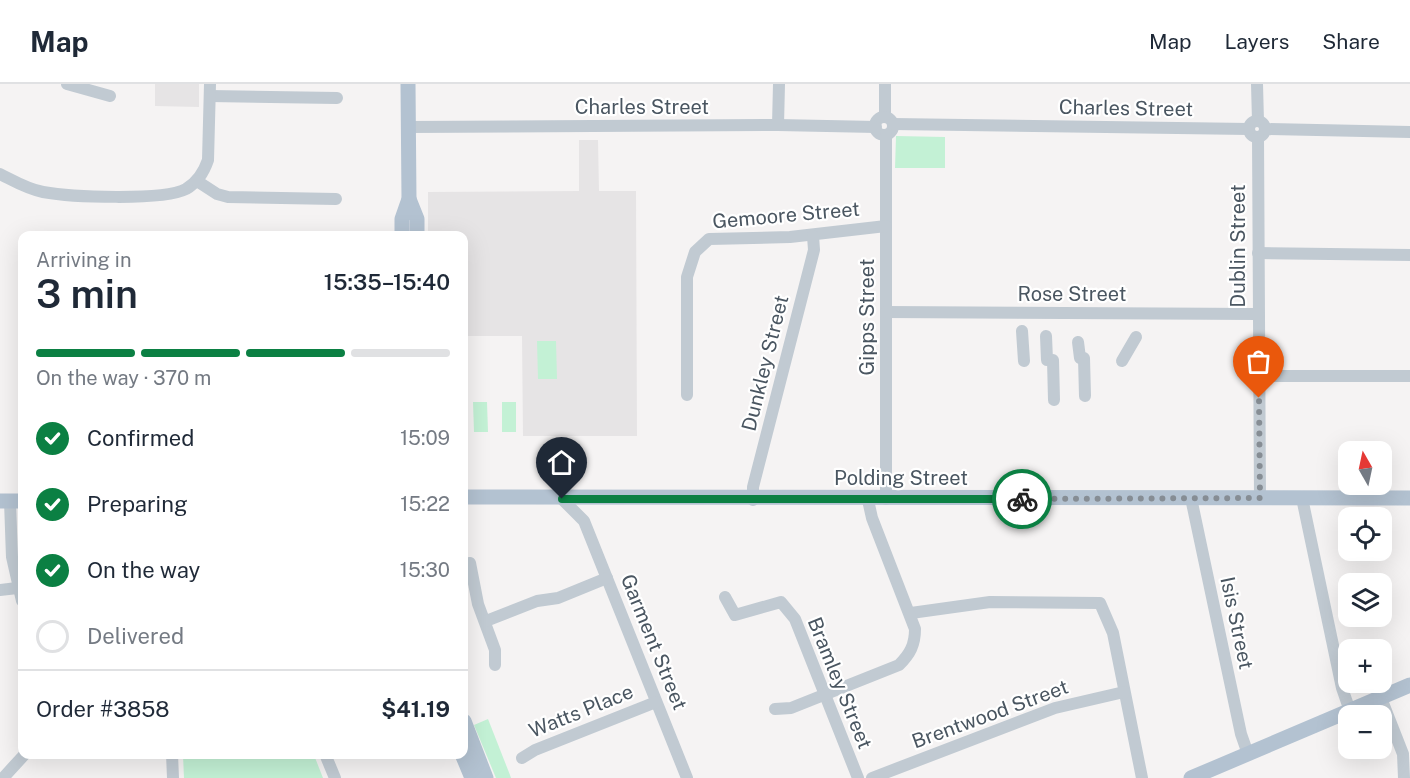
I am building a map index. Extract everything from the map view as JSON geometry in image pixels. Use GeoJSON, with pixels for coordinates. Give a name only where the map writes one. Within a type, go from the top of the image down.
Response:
{"type":"FeatureCollection","features":[{"type":"Feature","properties":{"kind":"main road"},"geometry":{"type":"LineString","coordinates":[[402,231],[402,219],[409,200],[408,84]]}},
{"type":"Feature","properties":{"kind":"main road"},"geometry":{"type":"LineString","coordinates":[[409,200],[417,219],[417,231]]}},
{"type":"Feature","properties":{"kind":"main road","name":"Polding Street"},"geometry":{"type":"LineString","coordinates":[[468,497],[753,500],[1410,498]]}},
{"type":"Feature","properties":{"kind":"main road"},"geometry":{"type":"LineString","coordinates":[[1365,705],[1410,685]]}},
{"type":"Feature","properties":{"kind":"main road"},"geometry":{"type":"LineString","coordinates":[[1191,778],[1338,716]]}},
{"type":"Feature","properties":{"kind":"main road"},"geometry":{"type":"LineString","coordinates":[[468,731],[486,778]]}},
{"type":"Feature","properties":{"kind":"main road"},"geometry":{"type":"LineString","coordinates":[[464,759],[472,778]]}},
{"type":"Feature","properties":{"kind":"street"},"geometry":{"type":"LineString","coordinates":[[67,84],[110,96]]}},
{"type":"Feature","properties":{"kind":"street"},"geometry":{"type":"LineString","coordinates":[[778,125],[779,84]]}},
{"type":"Feature","properties":{"kind":"street","name":"Gipps Street"},"geometry":{"type":"LineString","coordinates":[[885,84],[886,499]]}},
{"type":"Feature","properties":{"kind":"street","name":"Dublin Street"},"geometry":{"type":"LineString","coordinates":[[1257,84],[1260,498]]}},
{"type":"Feature","properties":{"kind":"street"},"geometry":{"type":"LineString","coordinates":[[0,174],[20,185],[42,192],[159,196],[174,194],[197,181],[208,160],[210,90],[337,98]]}},
{"type":"Feature","properties":{"kind":"street","name":"Charles Street"},"geometry":{"type":"LineString","coordinates":[[409,127],[778,125],[1410,132]]}},
{"type":"Feature","properties":{"kind":"street"},"geometry":{"type":"LineString","coordinates":[[197,181],[217,194],[228,197],[336,199]]}},
{"type":"Feature","properties":{"kind":"street","name":"Gemoore Street"},"geometry":{"type":"LineString","coordinates":[[687,395],[687,277],[695,252],[708,240],[718,237],[813,236],[886,226]]}},
{"type":"Feature","properties":{"kind":"street","name":"Dunkley Street"},"geometry":{"type":"LineString","coordinates":[[753,500],[753,488],[814,250],[813,236]]}},
{"type":"Feature","properties":{"kind":"street"},"geometry":{"type":"LineString","coordinates":[[1258,253],[1410,255]]}},
{"type":"Feature","properties":{"kind":"street","name":"Rose Street"},"geometry":{"type":"LineString","coordinates":[[886,312],[1258,314]]}},
{"type":"Feature","properties":{"kind":"street"},"geometry":{"type":"LineString","coordinates":[[1022,331],[1024,361]]}},
{"type":"Feature","properties":{"kind":"street"},"geometry":{"type":"LineString","coordinates":[[1046,336],[1054,400]]}},
{"type":"Feature","properties":{"kind":"street"},"geometry":{"type":"LineString","coordinates":[[1122,361],[1136,337]]}},
{"type":"Feature","properties":{"kind":"street"},"geometry":{"type":"LineString","coordinates":[[1077,342],[1082,358],[1085,396]]}},
{"type":"Feature","properties":{"kind":"street"},"geometry":{"type":"LineString","coordinates":[[1259,376],[1410,376]]}},
{"type":"Feature","properties":{"kind":"street","name":"Isis Street"},"geometry":{"type":"LineString","coordinates":[[1191,498],[1241,734],[1248,754]]}},
{"type":"Feature","properties":{"kind":"street"},"geometry":{"type":"LineString","coordinates":[[1302,498],[1342,688],[1348,705]]}},
{"type":"Feature","properties":{"kind":"street","name":"Garment Street"},"geometry":{"type":"LineString","coordinates":[[562,499],[584,521],[687,778]]}},
{"type":"Feature","properties":{"kind":"street"},"geometry":{"type":"LineString","coordinates":[[584,521],[587,506],[596,499]]}},
{"type":"Feature","properties":{"kind":"street"},"geometry":{"type":"LineString","coordinates":[[775,709],[791,708],[899,665],[909,654],[915,640],[911,613],[872,518],[868,500]]}},
{"type":"Feature","properties":{"kind":"street"},"geometry":{"type":"LineString","coordinates":[[0,591],[17,588],[12,557],[11,501]]}},
{"type":"Feature","properties":{"kind":"street"},"geometry":{"type":"LineString","coordinates":[[470,563],[478,604],[495,651],[495,665]]}},
{"type":"Feature","properties":{"kind":"street"},"geometry":{"type":"LineString","coordinates":[[486,621],[537,601],[558,598],[608,578]]}},
{"type":"Feature","properties":{"kind":"street","name":"Bramley Street"},"geometry":{"type":"LineString","coordinates":[[725,597],[735,615],[781,602],[795,619],[858,778]]}},
{"type":"Feature","properties":{"kind":"street"},"geometry":{"type":"LineString","coordinates":[[911,613],[990,602],[1100,603],[1113,633],[1142,778]]}},
{"type":"Feature","properties":{"kind":"street","name":"Brentwood Street"},"geometry":{"type":"LineString","coordinates":[[872,778],[1056,708],[1124,692]]}},
{"type":"Feature","properties":{"kind":"street"},"geometry":{"type":"LineString","coordinates":[[1382,698],[1403,754],[1406,773]]}},
{"type":"Feature","properties":{"kind":"street","name":"Watts Place"},"geometry":{"type":"LineString","coordinates":[[522,758],[535,750],[656,702]]}},
{"type":"Feature","properties":{"kind":"street"},"geometry":{"type":"LineString","coordinates":[[5,777],[21,759]]}},
{"type":"Feature","properties":{"kind":"street"},"geometry":{"type":"LineString","coordinates":[[172,759],[173,778]]}},
{"type":"Feature","properties":{"kind":"street"},"geometry":{"type":"LineString","coordinates":[[327,759],[334,778]]}},
{"type":"Feature","properties":{"kind":"shaded area"},"geometry":{"type":"Polygon","coordinates":[[[155,84],[199,84],[199,107],[155,106],[155,84]]]}},
{"type":"Feature","properties":{"kind":"shaded area"},"geometry":{"type":"Polygon","coordinates":[[[579,140],[598,140],[599,191],[636,191],[637,436],[523,436],[522,336],[468,336],[468,231],[428,231],[428,192],[579,191],[579,140]]]}},
{"type":"Feature","properties":{"kind":"green space"},"geometry":{"type":"Polygon","coordinates":[[[896,136],[945,137],[945,168],[895,168],[896,136]]]}},
{"type":"Feature","properties":{"kind":"green space"},"geometry":{"type":"Polygon","coordinates":[[[537,341],[556,341],[557,379],[538,379],[537,341]]]}},
{"type":"Feature","properties":{"kind":"green space"},"geometry":{"type":"Polygon","coordinates":[[[473,402],[487,402],[488,432],[474,432],[473,402]]]}},
{"type":"Feature","properties":{"kind":"green space"},"geometry":{"type":"Polygon","coordinates":[[[502,402],[516,402],[516,432],[502,432],[502,402]]]}},
{"type":"Feature","properties":{"kind":"green space"},"geometry":{"type":"Polygon","coordinates":[[[488,719],[511,778],[496,778],[474,725],[488,719]]]}},
{"type":"Feature","properties":{"kind":"green space"},"geometry":{"type":"Polygon","coordinates":[[[183,759],[316,759],[323,778],[184,778],[183,759]]]}},
{"type":"Feature","properties":{"kind":"way so far"},"geometry":{"type":"LineString","coordinates":[[1022,499],[1260,498],[1259,398]]}},
{"type":"Feature","properties":{"kind":"route"},"geometry":{"type":"LineString","coordinates":[[562,499],[1022,499]]}}]}
